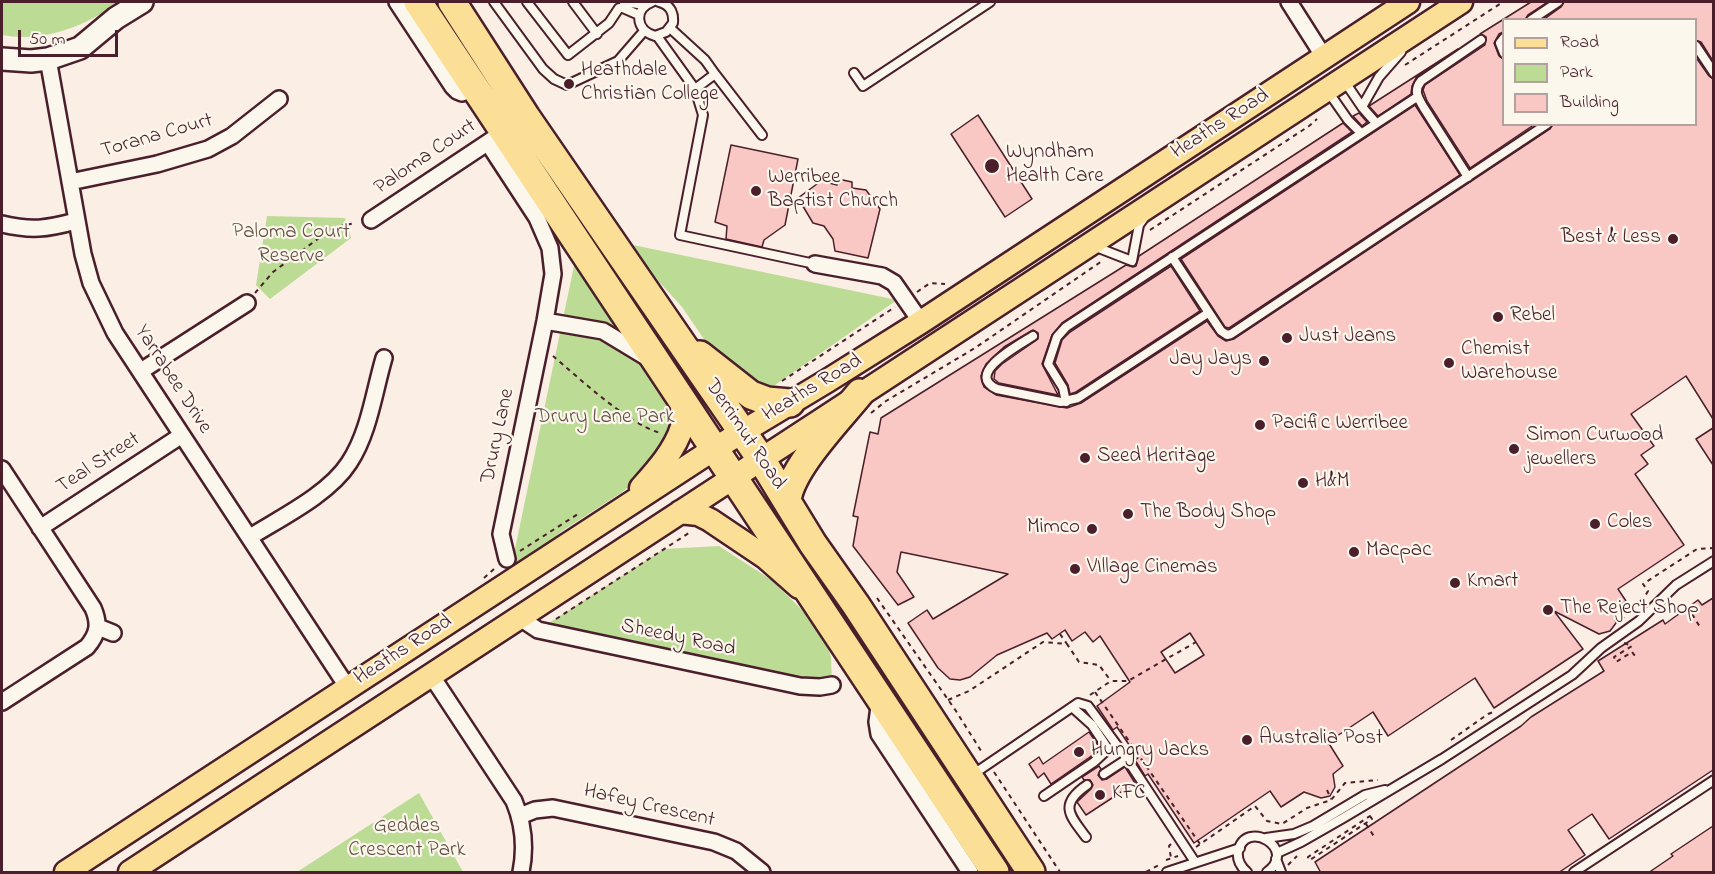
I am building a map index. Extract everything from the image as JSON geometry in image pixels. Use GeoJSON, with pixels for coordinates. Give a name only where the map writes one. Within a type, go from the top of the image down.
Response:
{"type":"FeatureCollection","features":[{"type":"Feature","properties":{"kind":"highway","name":"Derrimut Road"},"geometry":{"type":"LineString","coordinates":[[418,2],[474,87],[506,130],[680,339],[760,459],[813,544],[856,605],[1031,870]]}},
{"type":"Feature","properties":{"kind":"highway","name":"Derrimut Road"},"geometry":{"type":"LineString","coordinates":[[452,2],[479,41],[506,130],[995,873]]}},
{"type":"Feature","properties":{"kind":"highway"},"geometry":{"type":"LineString","coordinates":[[474,87],[484,74],[479,41]]}},
{"type":"Feature","properties":{"kind":"highway"},"geometry":{"type":"LineString","coordinates":[[680,339],[751,395],[768,401],[790,403]]}},
{"type":"Feature","properties":{"kind":"highway"},"geometry":{"type":"LineString","coordinates":[[787,501],[788,492],[795,478],[860,393]]}},
{"type":"Feature","properties":{"kind":"main road","name":"Heaths Road"},"geometry":{"type":"LineString","coordinates":[[66,873],[714,449],[921,322],[1408,2]]}},
{"type":"Feature","properties":{"kind":"main road","name":"Heaths Road"},"geometry":{"type":"LineString","coordinates":[[130,873],[431,675],[529,624],[680,512],[1461,2]]}},
{"type":"Feature","properties":{"kind":"main road"},"geometry":{"type":"LineString","coordinates":[[1324,57],[1334,83]]}},
{"type":"Feature","properties":{"kind":"main road"},"geometry":{"type":"LineString","coordinates":[[921,322],[928,328],[940,330],[974,318]]}},
{"type":"Feature","properties":{"kind":"main road"},"geometry":{"type":"LineString","coordinates":[[622,509],[657,470],[676,440],[682,427],[681,398]]}},
{"type":"Feature","properties":{"kind":"main road"},"geometry":{"type":"LineString","coordinates":[[680,512],[698,514],[710,520],[765,557],[816,602]]}},
{"type":"Feature","properties":{"kind":"main road"},"geometry":{"type":"LineString","coordinates":[[412,646],[431,675]]}},
{"type":"Feature","properties":{"kind":"street"},"geometry":{"type":"LineString","coordinates":[[2,47],[46,53],[80,48],[116,18],[142,2]]}},
{"type":"Feature","properties":{"kind":"street"},"geometry":{"type":"LineString","coordinates":[[397,2],[453,87],[462,93],[474,87]]}},
{"type":"Feature","properties":{"kind":"street"},"geometry":{"type":"LineString","coordinates":[[1289,2],[1324,57]]}},
{"type":"Feature","properties":{"kind":"street"},"geometry":{"type":"LineString","coordinates":[[2,58],[31,61],[46,53]]}},
{"type":"Feature","properties":{"kind":"street","name":"Yarrabee Drive"},"geometry":{"type":"LineString","coordinates":[[46,53],[85,264],[100,306],[348,688]]}},
{"type":"Feature","properties":{"kind":"street","name":"Torana Court"},"geometry":{"type":"LineString","coordinates":[[70,182],[157,164],[208,149],[232,136],[279,99]]}},
{"type":"Feature","properties":{"kind":"street","name":"Paloma Court"},"geometry":{"type":"LineString","coordinates":[[371,220],[506,130]]}},
{"type":"Feature","properties":{"kind":"street","name":"Drury Lane"},"geometry":{"type":"LineString","coordinates":[[506,130],[550,248],[553,274],[501,534],[507,559]]}},
{"type":"Feature","properties":{"kind":"street"},"geometry":{"type":"LineString","coordinates":[[2,224],[22,229],[48,229],[76,221]]}},
{"type":"Feature","properties":{"kind":"street"},"geometry":{"type":"LineString","coordinates":[[815,264],[882,276],[894,283],[921,322]]}},
{"type":"Feature","properties":{"kind":"street"},"geometry":{"type":"LineString","coordinates":[[141,371],[247,303]]}},
{"type":"Feature","properties":{"kind":"street"},"geometry":{"type":"LineString","coordinates":[[545,321],[603,331],[659,365]]}},
{"type":"Feature","properties":{"kind":"street"},"geometry":{"type":"LineString","coordinates":[[250,537],[334,481],[349,463],[361,440],[384,358]]}},
{"type":"Feature","properties":{"kind":"street","name":"Teal Street"},"geometry":{"type":"LineString","coordinates":[[39,528],[182,435]]}},
{"type":"Feature","properties":{"kind":"street"},"geometry":{"type":"LineString","coordinates":[[2,469],[93,608],[98,627],[95,638],[87,646],[2,702]]}},
{"type":"Feature","properties":{"kind":"street","name":"Sheedy Road"},"geometry":{"type":"LineString","coordinates":[[529,624],[800,686],[832,685]]}},
{"type":"Feature","properties":{"kind":"street"},"geometry":{"type":"LineString","coordinates":[[98,627],[113,633]]}},
{"type":"Feature","properties":{"kind":"street"},"geometry":{"type":"LineString","coordinates":[[431,675],[514,801],[520,816],[525,843],[521,873]]}},
{"type":"Feature","properties":{"kind":"street"},"geometry":{"type":"LineString","coordinates":[[880,699],[877,722],[879,734],[970,873]]}},
{"type":"Feature","properties":{"kind":"street","name":"Hafey Crescent"},"geometry":{"type":"LineString","coordinates":[[520,816],[535,810],[553,808],[714,842],[736,851],[752,869]]}},
{"type":"Feature","properties":{"kind":"lane"},"geometry":{"type":"LineString","coordinates":[[494,2],[543,69],[554,79],[567,85],[618,61],[644,31]]}},
{"type":"Feature","properties":{"kind":"lane"},"geometry":{"type":"LineString","coordinates":[[527,2],[568,55],[609,23],[619,8],[639,15]]}},
{"type":"Feature","properties":{"kind":"lane"},"geometry":{"type":"LineString","coordinates":[[573,2],[597,34]]}},
{"type":"Feature","properties":{"kind":"lane"},"geometry":{"type":"LineString","coordinates":[[624,2],[649,3]]}},
{"type":"Feature","properties":{"kind":"lane"},"geometry":{"type":"LineString","coordinates":[[649,3],[639,15],[639,21],[644,31],[657,36],[670,28],[673,17],[672,11],[662,2]]}},
{"type":"Feature","properties":{"kind":"lane"},"geometry":{"type":"LineString","coordinates":[[854,73],[863,86],[990,2]]}},
{"type":"Feature","properties":{"kind":"lane"},"geometry":{"type":"LineString","coordinates":[[1534,18],[1558,2]]}},
{"type":"Feature","properties":{"kind":"lane"},"geometry":{"type":"LineString","coordinates":[[1362,107],[1385,70],[1398,55],[1443,14]]}},
{"type":"Feature","properties":{"kind":"lane"},"geometry":{"type":"LineString","coordinates":[[670,28],[705,60],[762,135]]}},
{"type":"Feature","properties":{"kind":"lane"},"geometry":{"type":"LineString","coordinates":[[657,36],[695,89],[703,115],[680,235],[815,264]]}},
{"type":"Feature","properties":{"kind":"lane"},"geometry":{"type":"LineString","coordinates":[[1468,177],[1417,97],[1418,85],[1482,40]]}},
{"type":"Feature","properties":{"kind":"lane"},"geometry":{"type":"LineString","coordinates":[[1697,49],[1713,73]]}},
{"type":"Feature","properties":{"kind":"lane"},"geometry":{"type":"LineString","coordinates":[[695,89],[715,74]]}},
{"type":"Feature","properties":{"kind":"lane"},"geometry":{"type":"LineString","coordinates":[[1334,83],[1362,107],[1376,123]]}},
{"type":"Feature","properties":{"kind":"lane"},"geometry":{"type":"LineString","coordinates":[[1334,83],[1347,120],[1361,133]]}},
{"type":"Feature","properties":{"kind":"lane"},"geometry":{"type":"LineString","coordinates":[[1066,402],[1062,388],[1048,364],[1057,336],[1066,327],[1417,97]]}},
{"type":"Feature","properties":{"kind":"lane"},"geometry":{"type":"LineString","coordinates":[[1172,257],[1221,331],[1227,335],[1231,334],[1544,126]]}},
{"type":"Feature","properties":{"kind":"lane"},"geometry":{"type":"LineString","coordinates":[[1084,248],[1099,247],[1132,261],[1139,225],[1162,196]]}},
{"type":"Feature","properties":{"kind":"lane"},"geometry":{"type":"LineString","coordinates":[[1033,336],[992,364],[987,373],[989,383],[997,389],[1066,402],[1078,398],[1208,313]]}},
{"type":"Feature","properties":{"kind":"lane"},"geometry":{"type":"LineString","coordinates":[[1276,856],[1442,759],[1572,675],[1612,639],[1639,621],[1676,585],[1713,561]]}},
{"type":"Feature","properties":{"kind":"lane"},"geometry":{"type":"LineString","coordinates":[[1044,795],[1094,762],[1108,749],[1075,705]]}},
{"type":"Feature","properties":{"kind":"lane"},"geometry":{"type":"LineString","coordinates":[[968,777],[1075,705],[1088,706],[1127,759],[1196,862]]}},
{"type":"Feature","properties":{"kind":"lane"},"geometry":{"type":"LineString","coordinates":[[1104,774],[1127,759]]}},
{"type":"Feature","properties":{"kind":"lane"},"geometry":{"type":"LineString","coordinates":[[1574,873],[1713,780]]}},
{"type":"Feature","properties":{"kind":"lane"},"geometry":{"type":"LineString","coordinates":[[1086,837],[1069,815],[1068,806],[1076,793],[1087,785]]}},
{"type":"Feature","properties":{"kind":"lane"},"geometry":{"type":"LineString","coordinates":[[1247,873],[1240,864],[1238,853],[1248,839],[1294,834],[1313,826],[1365,795],[1392,788]]}},
{"type":"Feature","properties":{"kind":"lane"},"geometry":{"type":"LineString","coordinates":[[1266,838],[1273,844],[1281,873]]}},
{"type":"Feature","properties":{"kind":"lane"},"geometry":{"type":"LineString","coordinates":[[1167,873],[1240,848]]}},
{"type":"Feature","properties":{"kind":"lane"},"geometry":{"type":"LineString","coordinates":[[1267,873],[1275,865],[1276,856]]}},
{"type":"Feature","properties":{"kind":"path"},"geometry":{"type":"LineString","coordinates":[[247,303],[273,272],[334,227],[371,220]]}},
{"type":"Feature","properties":{"kind":"path"},"geometry":{"type":"LineString","coordinates":[[751,395],[759,388],[775,385],[930,283]]}},
{"type":"Feature","properties":{"kind":"path"},"geometry":{"type":"LineString","coordinates":[[541,340],[553,356],[609,403],[651,430],[676,440]]}},
{"type":"Feature","properties":{"kind":"path"},"geometry":{"type":"LineString","coordinates":[[485,576],[507,559],[581,513]]}},
{"type":"Feature","properties":{"kind":"path"},"geometry":{"type":"LineString","coordinates":[[529,624],[710,520]]}},
{"type":"Feature","properties":{"kind":"path"},"geometry":{"type":"LineString","coordinates":[[1620,624],[1624,615],[1643,602],[1648,591],[1643,584],[1698,549],[1713,548]]}},
{"type":"Feature","properties":{"kind":"path"},"geometry":{"type":"LineString","coordinates":[[1692,614],[1700,627]]}},
{"type":"Feature","properties":{"kind":"path"},"geometry":{"type":"LineString","coordinates":[[1060,634],[1078,662],[1099,665],[1110,681]]}},
{"type":"Feature","properties":{"kind":"path"},"geometry":{"type":"LineString","coordinates":[[1612,639],[1632,646],[1614,657],[1616,662],[1632,652],[1635,656]]}},
{"type":"Feature","properties":{"kind":"path"},"geometry":{"type":"LineString","coordinates":[[948,700],[969,691],[1043,642],[1066,644]]}},
{"type":"Feature","properties":{"kind":"path"},"geometry":{"type":"LineString","coordinates":[[1075,705],[1110,681],[1128,681],[1196,642]]}},
{"type":"Feature","properties":{"kind":"path"},"geometry":{"type":"LineString","coordinates":[[1095,692],[1200,844]]}},
{"type":"Feature","properties":{"kind":"path"},"geometry":{"type":"LineString","coordinates":[[1447,746],[1452,738],[1501,708]]}},
{"type":"Feature","properties":{"kind":"path"},"geometry":{"type":"LineString","coordinates":[[1146,873],[1168,859],[1189,852],[1255,806],[1267,821],[1282,824],[1307,808],[1331,800],[1345,783],[1380,780]]}},
{"type":"Feature","properties":{"kind":"path"},"geometry":{"type":"LineString","coordinates":[[1370,816],[1372,819],[1366,824],[1310,860],[1308,859],[1370,816]]}},
{"type":"Feature","properties":{"kind":"path"},"geometry":{"type":"LineString","coordinates":[[1366,824],[1375,838]]}},
{"type":"Feature","properties":{"kind":"green space"},"geometry":{"type":"Polygon","coordinates":[[[2,2],[121,2],[79,25],[49,34],[18,37],[2,35],[2,2]]]}},
{"type":"Feature","properties":{"kind":"green space","name":"Paloma Court Reserve"},"geometry":{"type":"Polygon","coordinates":[[[267,216],[345,218],[351,238],[270,299],[256,285],[267,216]]]}},
{"type":"Feature","properties":{"kind":"green space"},"geometry":{"type":"Polygon","coordinates":[[[633,245],[897,300],[775,385],[759,388],[710,348],[682,307],[652,274],[633,245]]]}},
{"type":"Feature","properties":{"kind":"green space","name":"Drury Lane Park"},"geometry":{"type":"Polygon","coordinates":[[[575,261],[675,413],[674,431],[642,475],[621,493],[562,531],[527,562],[510,573],[575,261]]]}},
{"type":"Feature","properties":{"kind":"green space"},"geometry":{"type":"Polygon","coordinates":[[[719,546],[773,581],[803,611],[828,648],[831,657],[832,685],[538,630],[664,549],[719,546]]]}},
{"type":"Feature","properties":{"kind":"green space","name":"Geddes Crescent Park"},"geometry":{"type":"Polygon","coordinates":[[[419,793],[463,872],[297,872],[419,793]]]}},
{"type":"Feature","properties":{"kind":"building"},"geometry":{"type":"Polygon","coordinates":[[[1531,2],[1548,2],[1526,18],[1506,18],[1531,2]]]}},
{"type":"Feature","properties":{"kind":"building"},"geometry":{"type":"Polygon","coordinates":[[[1564,2],[1713,2],[1713,61],[1701,42],[1697,41],[1697,18],[1546,18],[1564,2]]]}},
{"type":"Feature","properties":{"kind":"building"},"geometry":{"type":"Polygon","coordinates":[[[1502,20],[1502,32],[1494,43],[1502,58],[1502,126],[1532,126],[1470,168],[1427,101],[1423,90],[1425,85],[1485,45],[1486,37],[1480,34],[1502,20]]]}},
{"type":"Feature","properties":{"kind":"building"},"geometry":{"type":"Polygon","coordinates":[[[1458,49],[1417,76],[1411,94],[1378,116],[1369,106],[1458,49]]]}},
{"type":"Feature","properties":{"kind":"building","name":"Pacific Werribee"},"geometry":{"type":"Polygon","coordinates":[[[1697,59],[1713,79],[1713,419],[1686,376],[1631,414],[1654,446],[1641,455],[1648,464],[1635,474],[1684,545],[1618,589],[1626,601],[1613,610],[1616,623],[1610,631],[1599,634],[1554,611],[1583,649],[1494,708],[1475,678],[1388,736],[1373,712],[1328,742],[1343,766],[1333,774],[1335,787],[1330,796],[1321,798],[1304,792],[1281,807],[1270,791],[1194,843],[1148,774],[1145,776],[1135,760],[1138,758],[1117,727],[1113,730],[1097,706],[1130,682],[1100,636],[1093,642],[1085,632],[1072,641],[1065,630],[1052,639],[1047,633],[997,655],[970,677],[960,680],[950,679],[938,668],[908,623],[927,610],[933,619],[1008,574],[901,552],[897,572],[914,597],[898,605],[853,546],[858,517],[853,516],[870,432],[878,434],[881,418],[1126,265],[1136,266],[1139,256],[1343,123],[1352,132],[1062,323],[1052,335],[1042,364],[1058,395],[999,383],[994,379],[995,371],[1002,364],[1038,339],[1038,333],[1033,330],[1004,347],[986,364],[981,376],[984,387],[996,395],[1067,408],[1081,403],[1207,321],[1218,336],[1226,341],[1234,339],[1552,126],[1697,126],[1697,59]],[[1190,633],[1161,652],[1175,673],[1204,655],[1190,633]]]}},
{"type":"Feature","properties":{"kind":"building"},"geometry":{"type":"Polygon","coordinates":[[[1415,105],[1460,175],[1229,328],[1225,327],[1181,259],[1415,105]]]}},
{"type":"Feature","properties":{"kind":"building"},"geometry":{"type":"Polygon","coordinates":[[[1359,113],[1367,122],[1362,126],[1353,116],[1359,113]]]}},
{"type":"Feature","properties":{"kind":"building","name":"Wyndham Health Care"},"geometry":{"type":"Polygon","coordinates":[[[978,115],[1032,199],[1005,217],[951,134],[978,115]]]}},
{"type":"Feature","properties":{"kind":"building","name":"Werribee Baptist Church"},"geometry":{"type":"Polygon","coordinates":[[[731,145],[798,159],[785,225],[764,240],[762,247],[726,239],[727,226],[715,222],[731,145]]]}},
{"type":"Feature","properties":{"kind":"building"},"geometry":{"type":"Polygon","coordinates":[[[838,179],[852,182],[852,188],[866,190],[880,209],[868,258],[835,251],[833,239],[824,226],[813,223],[798,198],[821,181],[837,185],[838,179]]]}},
{"type":"Feature","properties":{"kind":"building"},"geometry":{"type":"Polygon","coordinates":[[[1171,266],[1200,311],[1070,394],[1068,385],[1055,363],[1062,340],[1070,332],[1171,266]]]}},
{"type":"Feature","properties":{"kind":"building"},"geometry":{"type":"Polygon","coordinates":[[[1713,428],[1713,465],[1696,439],[1713,428]]]}},
{"type":"Feature","properties":{"kind":"building"},"geometry":{"type":"Polygon","coordinates":[[[1713,598],[1713,770],[1609,839],[1592,814],[1568,830],[1585,855],[1558,873],[1321,873],[1315,862],[1521,726],[1531,717],[1604,671],[1598,661],[1663,620],[1665,624],[1698,600],[1702,605],[1713,598]]]}},
{"type":"Feature","properties":{"kind":"building","name":"Hungry Jacks"},"geometry":{"type":"Polygon","coordinates":[[[1089,732],[1100,748],[1051,784],[1044,773],[1038,778],[1029,764],[1039,757],[1043,764],[1089,732]]]}},
{"type":"Feature","properties":{"kind":"building","name":"KFC"},"geometry":{"type":"Polygon","coordinates":[[[1099,766],[1101,769],[1098,775],[1102,780],[1125,767],[1135,783],[1086,815],[1077,802],[1093,785],[1090,780],[1084,780],[1082,777],[1099,766]]]}},
{"type":"Feature","properties":{"kind":"building"},"geometry":{"type":"Polygon","coordinates":[[[1713,826],[1713,873],[1648,873],[1673,856],[1671,854],[1713,826]]]}},
{"type":"Feature","properties":{"kind":"place","name":"Heathdale Christian College"},"geometry":{"type":"Point","coordinates":[569,84]}},
{"type":"Feature","properties":{"kind":"place","name":"Wyndham Health Care"},"geometry":{"type":"Point","coordinates":[992,166]}},
{"type":"Feature","properties":{"kind":"place","name":"Werribee Baptist Church"},"geometry":{"type":"Point","coordinates":[756,191]}},
{"type":"Feature","properties":{"kind":"place","name":"Best & Less"},"geometry":{"type":"Point","coordinates":[1673,239]}},
{"type":"Feature","properties":{"kind":"place","name":"Rebel"},"geometry":{"type":"Point","coordinates":[1498,317]}},
{"type":"Feature","properties":{"kind":"place","name":"Just Jeans"},"geometry":{"type":"Point","coordinates":[1287,338]}},
{"type":"Feature","properties":{"kind":"place","name":"Jay Jays"},"geometry":{"type":"Point","coordinates":[1264,361]}},
{"type":"Feature","properties":{"kind":"place","name":"Chemist Warehouse"},"geometry":{"type":"Point","coordinates":[1449,363]}},
{"type":"Feature","properties":{"kind":"place","name":"Pacific Werribee"},"geometry":{"type":"Point","coordinates":[1260,425]}},
{"type":"Feature","properties":{"kind":"place","name":"Simon Curwood jewellers"},"geometry":{"type":"Point","coordinates":[1514,449]}},
{"type":"Feature","properties":{"kind":"place","name":"Seed Heritage"},"geometry":{"type":"Point","coordinates":[1085,458]}},
{"type":"Feature","properties":{"kind":"place","name":"H&M"},"geometry":{"type":"Point","coordinates":[1303,483]}},
{"type":"Feature","properties":{"kind":"place","name":"The Body Shop"},"geometry":{"type":"Point","coordinates":[1128,514]}},
{"type":"Feature","properties":{"kind":"place","name":"Coles"},"geometry":{"type":"Point","coordinates":[1595,524]}},
{"type":"Feature","properties":{"kind":"place","name":"Mimco"},"geometry":{"type":"Point","coordinates":[1092,529]}},
{"type":"Feature","properties":{"kind":"place","name":"Macpac"},"geometry":{"type":"Point","coordinates":[1354,552]}},
{"type":"Feature","properties":{"kind":"place","name":"VIllage Cinemas"},"geometry":{"type":"Point","coordinates":[1075,569]}},
{"type":"Feature","properties":{"kind":"place","name":"Kmart"},"geometry":{"type":"Point","coordinates":[1455,583]}},
{"type":"Feature","properties":{"kind":"place","name":"The Reject Shop"},"geometry":{"type":"Point","coordinates":[1548,610]}},
{"type":"Feature","properties":{"kind":"place","name":"Australia Post"},"geometry":{"type":"Point","coordinates":[1247,740]}},
{"type":"Feature","properties":{"kind":"place","name":"Hungry Jacks"},"geometry":{"type":"Point","coordinates":[1079,752]}},
{"type":"Feature","properties":{"kind":"place","name":"KFC"},"geometry":{"type":"Point","coordinates":[1100,795]}}]}
